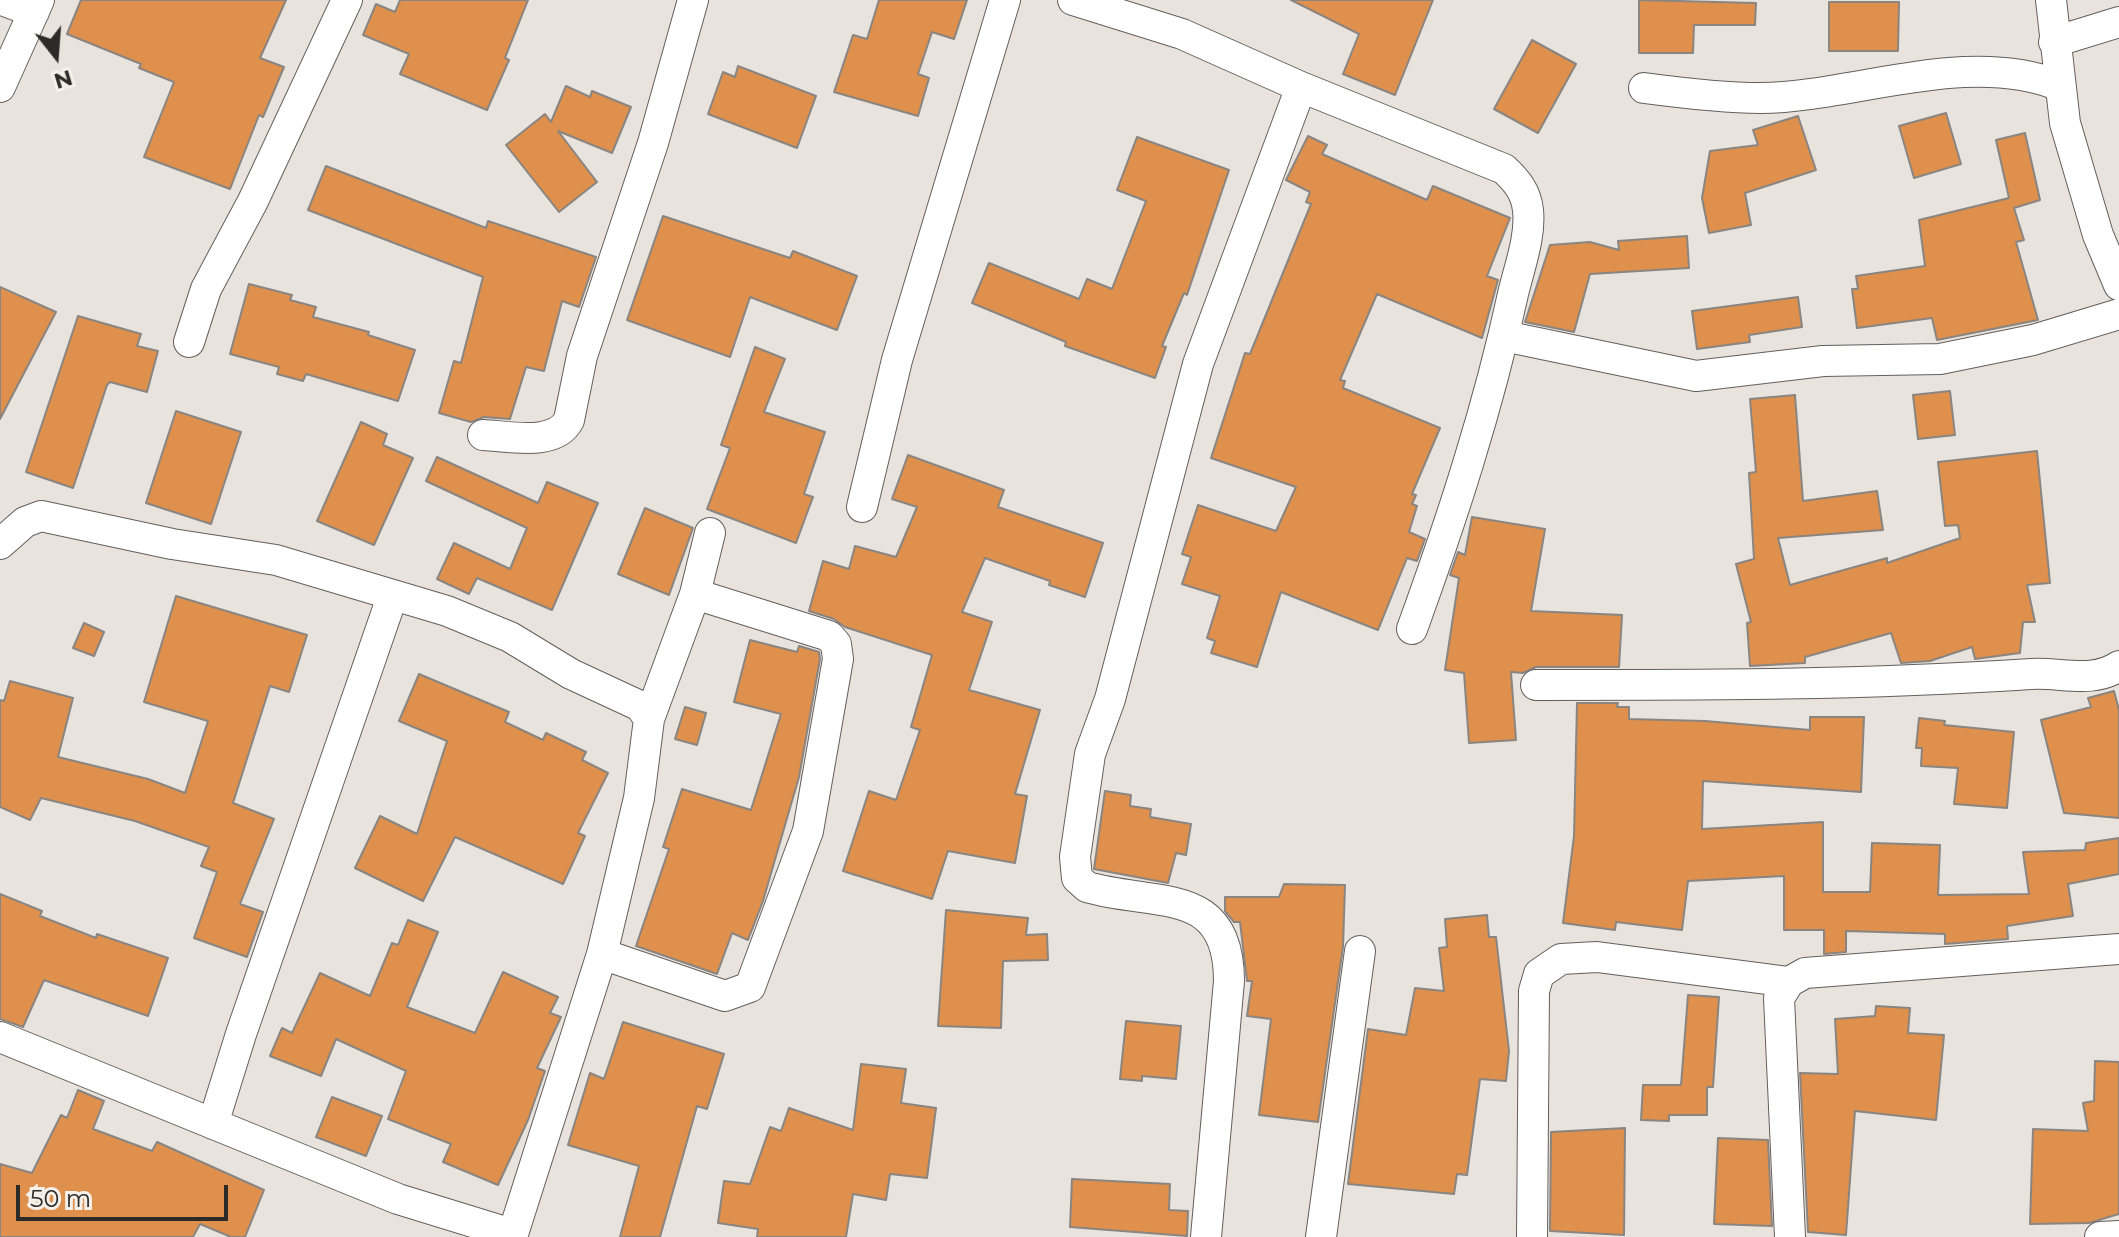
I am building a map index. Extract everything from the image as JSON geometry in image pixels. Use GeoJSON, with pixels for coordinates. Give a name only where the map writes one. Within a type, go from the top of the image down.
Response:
{"type":"FeatureCollection","features":[{"type":"Feature","properties":{"kind":"street"},"geometry":{"type":"LineString","coordinates":[[0,87],[36,6],[2,0]]}},
{"type":"Feature","properties":{"kind":"street"},"geometry":{"type":"LineString","coordinates":[[189,342],[206,289],[253,201],[347,0]]}},
{"type":"Feature","properties":{"kind":"street"},"geometry":{"type":"LineString","coordinates":[[483,435],[548,436],[564,429],[569,420],[582,356],[653,143],[693,0]]}},
{"type":"Feature","properties":{"kind":"street"},"geometry":{"type":"LineString","coordinates":[[862,507],[897,360],[1005,0]]}},
{"type":"Feature","properties":{"kind":"street"},"geometry":{"type":"LineString","coordinates":[[1073,0],[1182,34],[1301,87],[1504,169],[1520,184],[1527,200],[1528,228],[1504,336],[1468,469],[1412,629]]}},
{"type":"Feature","properties":{"kind":"street"},"geometry":{"type":"LineString","coordinates":[[2051,0],[2058,85],[2065,123],[2094,221],[2119,285]]}},
{"type":"Feature","properties":{"kind":"street"},"geometry":{"type":"LineString","coordinates":[[2054,42],[2119,22]]}},
{"type":"Feature","properties":{"kind":"street"},"geometry":{"type":"LineString","coordinates":[[1644,88],[1762,98],[1975,71],[2044,79],[2058,85]]}},
{"type":"Feature","properties":{"kind":"street"},"geometry":{"type":"LineString","coordinates":[[1206,1237],[1229,981],[1229,958],[1221,932],[1207,915],[1190,908],[1087,887],[1077,878],[1075,857],[1090,754],[1110,699],[1198,364],[1301,87]]}},
{"type":"Feature","properties":{"kind":"street"},"geometry":{"type":"LineString","coordinates":[[1504,336],[1696,376],[1823,361],[1940,359],[2033,340],[2119,314]]}},
{"type":"Feature","properties":{"kind":"street"},"geometry":{"type":"LineString","coordinates":[[0,544],[25,522],[41,516],[172,544],[276,560],[447,611],[510,637],[571,674],[640,706],[649,719]]}},
{"type":"Feature","properties":{"kind":"street"},"geometry":{"type":"LineString","coordinates":[[0,1037],[398,1199],[512,1236],[602,954],[639,798],[649,719],[695,594],[710,533]]}},
{"type":"Feature","properties":{"kind":"street"},"geometry":{"type":"LineString","coordinates":[[602,954],[725,996],[738,994],[750,987],[808,831],[838,659],[836,644],[829,636],[695,594]]}},
{"type":"Feature","properties":{"kind":"street"},"geometry":{"type":"LineString","coordinates":[[213,1124],[241,1034],[392,597]]}},
{"type":"Feature","properties":{"kind":"street"},"geometry":{"type":"LineString","coordinates":[[1536,685],[1887,683],[2036,674],[2104,676],[2119,666]]}},
{"type":"Feature","properties":{"kind":"street"},"geometry":{"type":"LineString","coordinates":[[1790,1237],[1779,998],[1789,982],[1805,973],[2119,949]]}},
{"type":"Feature","properties":{"kind":"street"},"geometry":{"type":"LineString","coordinates":[[1321,1237],[1360,951]]}},
{"type":"Feature","properties":{"kind":"street"},"geometry":{"type":"LineString","coordinates":[[1532,1237],[1534,991],[1539,974],[1561,959],[1597,957],[1789,982]]}},
{"type":"Feature","properties":{"kind":"street"},"geometry":{"type":"LineString","coordinates":[[2100,1237],[2119,1236]]}},
{"type":"Feature","properties":{"kind":"building"},"geometry":{"type":"Polygon","coordinates":[[[81,0],[286,0],[260,58],[284,67],[263,117],[259,115],[230,189],[144,157],[174,82],[139,68],[141,64],[67,34],[81,0]]]}},
{"type":"Feature","properties":{"kind":"building"},"geometry":{"type":"Polygon","coordinates":[[[400,0],[528,0],[505,58],[509,60],[487,110],[400,74],[409,54],[363,35],[376,4],[395,12],[400,0]]]}},
{"type":"Feature","properties":{"kind":"building"},"geometry":{"type":"Polygon","coordinates":[[[879,0],[967,0],[954,39],[932,32],[918,74],[929,78],[918,116],[834,92],[853,35],[867,39],[879,0]]]}},
{"type":"Feature","properties":{"kind":"building"},"geometry":{"type":"Polygon","coordinates":[[[1291,0],[1433,0],[1395,95],[1343,74],[1359,34],[1291,0]]]}},
{"type":"Feature","properties":{"kind":"building"},"geometry":{"type":"Polygon","coordinates":[[[1639,0],[1756,3],[1755,25],[1694,25],[1693,53],[1639,53],[1639,0]]]}},
{"type":"Feature","properties":{"kind":"building"},"geometry":{"type":"Polygon","coordinates":[[[1829,2],[1899,2],[1898,51],[1829,51],[1829,2]]]}},
{"type":"Feature","properties":{"kind":"building"},"geometry":{"type":"Polygon","coordinates":[[[1532,40],[1576,64],[1538,133],[1494,109],[1532,40]]]}},
{"type":"Feature","properties":{"kind":"building"},"geometry":{"type":"Polygon","coordinates":[[[738,66],[816,96],[797,148],[708,114],[723,72],[735,77],[738,66]]]}},
{"type":"Feature","properties":{"kind":"building"},"geometry":{"type":"Polygon","coordinates":[[[566,86],[590,97],[592,91],[631,107],[612,153],[558,131],[597,182],[559,212],[506,145],[545,114],[551,122],[566,86]]]}},
{"type":"Feature","properties":{"kind":"building"},"geometry":{"type":"Polygon","coordinates":[[[1946,113],[1961,164],[1914,178],[1899,126],[1946,113]]]}},
{"type":"Feature","properties":{"kind":"building"},"geometry":{"type":"Polygon","coordinates":[[[1798,116],[1816,170],[1745,193],[1751,225],[1709,233],[1702,198],[1710,151],[1758,145],[1753,130],[1798,116]]]}},
{"type":"Feature","properties":{"kind":"building"},"geometry":{"type":"Polygon","coordinates":[[[2025,133],[2040,200],[2014,208],[2024,240],[2016,242],[2038,320],[1937,340],[1932,318],[1857,328],[1852,289],[1858,289],[1856,276],[1925,266],[1919,220],[2009,198],[1996,140],[2025,133]]]}},
{"type":"Feature","properties":{"kind":"building"},"geometry":{"type":"Polygon","coordinates":[[[1308,136],[1327,145],[1322,154],[1427,200],[1433,186],[1510,218],[1487,276],[1498,280],[1482,338],[1377,294],[1340,380],[1345,381],[1343,388],[1440,428],[1412,494],[1416,495],[1412,504],[1417,506],[1409,532],[1425,539],[1417,561],[1407,558],[1378,630],[1281,592],[1257,667],[1211,653],[1215,641],[1207,638],[1220,596],[1182,584],[1191,557],[1182,554],[1198,505],[1276,531],[1296,487],[1211,458],[1245,353],[1250,354],[1311,204],[1306,202],[1310,192],[1286,180],[1308,136]]]}},
{"type":"Feature","properties":{"kind":"building"},"geometry":{"type":"Polygon","coordinates":[[[1137,137],[1229,170],[1187,295],[1184,293],[1162,346],[1166,347],[1155,378],[1065,346],[1066,342],[972,303],[989,263],[1079,299],[1087,279],[1112,289],[1146,201],[1117,190],[1137,137]]]}},
{"type":"Feature","properties":{"kind":"building"},"geometry":{"type":"Polygon","coordinates":[[[326,166],[486,228],[488,221],[596,257],[579,307],[562,301],[544,371],[526,367],[510,419],[484,417],[471,422],[439,413],[454,361],[461,363],[483,277],[308,210],[326,166]]]}},
{"type":"Feature","properties":{"kind":"building"},"geometry":{"type":"Polygon","coordinates":[[[663,216],[790,258],[793,251],[857,276],[837,330],[750,297],[730,357],[627,320],[663,216]]]}},
{"type":"Feature","properties":{"kind":"building"},"geometry":{"type":"Polygon","coordinates":[[[1687,236],[1689,268],[1590,274],[1574,332],[1525,322],[1550,245],[1590,242],[1619,250],[1618,241],[1687,236]]]}},
{"type":"Feature","properties":{"kind":"building"},"geometry":{"type":"Polygon","coordinates":[[[249,284],[292,295],[290,300],[316,307],[313,317],[369,332],[368,335],[415,350],[398,401],[306,374],[303,381],[277,374],[279,367],[230,354],[249,284]]]}},
{"type":"Feature","properties":{"kind":"building"},"geometry":{"type":"Polygon","coordinates":[[[0,287],[56,312],[0,419],[0,287]]]}},
{"type":"Feature","properties":{"kind":"building"},"geometry":{"type":"Polygon","coordinates":[[[1798,297],[1802,327],[1749,335],[1750,342],[1697,349],[1692,311],[1798,297]]]}},
{"type":"Feature","properties":{"kind":"building"},"geometry":{"type":"Polygon","coordinates":[[[78,316],[141,334],[137,346],[158,351],[147,392],[110,382],[107,385],[73,488],[26,472],[78,316]]]}},
{"type":"Feature","properties":{"kind":"building"},"geometry":{"type":"Polygon","coordinates":[[[755,347],[785,359],[764,412],[825,432],[804,494],[813,497],[796,543],[707,509],[730,448],[721,445],[755,347]]]}},
{"type":"Feature","properties":{"kind":"building"},"geometry":{"type":"Polygon","coordinates":[[[1950,391],[1955,435],[1918,439],[1913,395],[1950,391]]]}},
{"type":"Feature","properties":{"kind":"building"},"geometry":{"type":"Polygon","coordinates":[[[1795,395],[1803,501],[1877,491],[1883,530],[1778,538],[1790,585],[1887,558],[1887,563],[1960,538],[1958,525],[1945,526],[1938,462],[2037,451],[2050,583],[2027,585],[2035,622],[2023,622],[2020,653],[1975,659],[1972,647],[1930,661],[1901,663],[1891,633],[1805,657],[1805,663],[1750,666],[1747,623],[1751,622],[1736,564],[1754,559],[1749,473],[1756,472],[1750,399],[1795,395]]]}},
{"type":"Feature","properties":{"kind":"building"},"geometry":{"type":"Polygon","coordinates":[[[176,411],[241,432],[211,524],[146,503],[176,411]]]}},
{"type":"Feature","properties":{"kind":"building"},"geometry":{"type":"Polygon","coordinates":[[[361,422],[387,434],[383,445],[413,458],[374,545],[317,521],[361,422]]]}},
{"type":"Feature","properties":{"kind":"building"},"geometry":{"type":"Polygon","coordinates":[[[908,455],[1004,490],[998,507],[1103,543],[1085,597],[985,558],[962,612],[992,622],[969,690],[1040,710],[1015,794],[1027,796],[1015,863],[948,851],[932,899],[843,871],[869,791],[896,800],[920,730],[911,727],[932,655],[845,627],[834,619],[809,611],[823,561],[849,569],[855,546],[896,557],[917,507],[892,499],[908,455]]]}},
{"type":"Feature","properties":{"kind":"building"},"geometry":{"type":"Polygon","coordinates":[[[437,457],[538,503],[547,482],[598,503],[552,610],[477,578],[469,594],[437,579],[454,543],[510,569],[527,528],[426,481],[437,457]]]}},
{"type":"Feature","properties":{"kind":"building"},"geometry":{"type":"Polygon","coordinates":[[[645,508],[693,528],[669,595],[618,574],[645,508]]]}},
{"type":"Feature","properties":{"kind":"building"},"geometry":{"type":"Polygon","coordinates":[[[1472,517],[1545,529],[1531,611],[1622,615],[1619,667],[1536,667],[1523,673],[1511,672],[1516,740],[1469,743],[1464,673],[1445,670],[1459,578],[1450,575],[1458,552],[1465,555],[1472,517]]]}},
{"type":"Feature","properties":{"kind":"building"},"geometry":{"type":"Polygon","coordinates":[[[176,596],[307,635],[289,692],[270,686],[233,803],[274,819],[240,904],[263,912],[247,957],[194,938],[217,872],[201,866],[209,847],[135,821],[41,798],[30,820],[0,807],[0,700],[4,701],[10,681],[73,698],[58,757],[148,779],[185,793],[208,721],[144,702],[176,596]]]}},
{"type":"Feature","properties":{"kind":"building"},"geometry":{"type":"Polygon","coordinates":[[[84,623],[104,632],[94,656],[73,648],[84,623]]]}},
{"type":"Feature","properties":{"kind":"building"},"geometry":{"type":"Polygon","coordinates":[[[750,640],[797,652],[799,646],[819,652],[820,659],[799,777],[763,901],[748,940],[732,933],[717,974],[636,946],[669,849],[663,847],[682,789],[751,810],[781,714],[734,702],[750,640]]]}},
{"type":"Feature","properties":{"kind":"building"},"geometry":{"type":"Polygon","coordinates":[[[419,674],[509,712],[505,722],[543,740],[546,733],[586,752],[582,760],[608,773],[578,833],[585,836],[563,884],[455,837],[423,901],[355,868],[380,816],[417,834],[447,741],[399,721],[419,674]]]}},
{"type":"Feature","properties":{"kind":"building"},"geometry":{"type":"Polygon","coordinates":[[[2114,691],[2119,710],[2119,818],[2064,813],[2041,720],[2091,707],[2088,698],[2114,691]]]}},
{"type":"Feature","properties":{"kind":"building"},"geometry":{"type":"Polygon","coordinates":[[[1577,703],[1618,703],[1617,707],[1629,707],[1629,719],[1705,721],[1810,730],[1810,717],[1864,717],[1861,792],[1703,781],[1702,829],[1823,822],[1823,892],[1870,892],[1872,843],[1940,845],[1938,895],[2029,894],[2023,852],[2085,850],[2086,843],[2119,838],[2119,874],[2068,884],[2073,916],[2007,926],[2008,939],[1945,944],[1945,934],[1846,931],[1846,952],[1824,954],[1824,930],[1784,930],[1784,876],[1688,881],[1682,930],[1616,922],[1615,930],[1563,923],[1574,836],[1577,703]]]}},
{"type":"Feature","properties":{"kind":"building"},"geometry":{"type":"Polygon","coordinates":[[[685,707],[706,713],[697,745],[675,739],[685,707]]]}},
{"type":"Feature","properties":{"kind":"building"},"geometry":{"type":"Polygon","coordinates":[[[1919,718],[1945,721],[1944,725],[2014,732],[2007,808],[1954,804],[1958,768],[1921,766],[1922,748],[1916,748],[1919,718]]]}},
{"type":"Feature","properties":{"kind":"building"},"geometry":{"type":"Polygon","coordinates":[[[1105,791],[1131,795],[1130,806],[1151,809],[1150,817],[1191,824],[1186,855],[1176,853],[1168,883],[1094,869],[1105,791]]]}},
{"type":"Feature","properties":{"kind":"building"},"geometry":{"type":"Polygon","coordinates":[[[1284,884],[1345,885],[1343,947],[1318,1122],[1259,1115],[1271,1019],[1247,1016],[1252,981],[1247,981],[1240,922],[1234,922],[1225,911],[1225,897],[1279,897],[1284,884]]]}},
{"type":"Feature","properties":{"kind":"building"},"geometry":{"type":"Polygon","coordinates":[[[0,894],[42,911],[40,916],[96,938],[97,934],[168,958],[148,1016],[44,980],[23,1027],[0,1019],[0,894]]]}},
{"type":"Feature","properties":{"kind":"building"},"geometry":{"type":"Polygon","coordinates":[[[946,910],[1028,918],[1026,935],[1047,934],[1048,960],[1003,961],[1001,1028],[938,1026],[946,910]]]}},
{"type":"Feature","properties":{"kind":"building"},"geometry":{"type":"Polygon","coordinates":[[[1487,915],[1489,937],[1496,937],[1509,1051],[1506,1081],[1480,1079],[1467,1175],[1457,1174],[1454,1194],[1348,1184],[1368,1029],[1406,1035],[1415,988],[1444,991],[1439,948],[1447,947],[1445,919],[1487,915]]]}},
{"type":"Feature","properties":{"kind":"building"},"geometry":{"type":"Polygon","coordinates":[[[408,920],[438,932],[407,1007],[475,1033],[503,972],[558,997],[550,1013],[561,1017],[537,1068],[545,1071],[528,1120],[498,1185],[443,1162],[451,1144],[388,1119],[406,1071],[336,1039],[321,1076],[270,1056],[282,1028],[292,1033],[320,973],[370,996],[392,943],[398,945],[408,920]]]}},
{"type":"Feature","properties":{"kind":"building"},"geometry":{"type":"Polygon","coordinates":[[[1688,995],[1719,997],[1713,1087],[1707,1087],[1707,1115],[1669,1115],[1669,1121],[1641,1120],[1643,1085],[1681,1085],[1688,995]]]}},
{"type":"Feature","properties":{"kind":"building"},"geometry":{"type":"Polygon","coordinates":[[[1876,1006],[1910,1008],[1908,1033],[1944,1035],[1936,1120],[1855,1111],[1846,1235],[1808,1232],[1800,1073],[1838,1074],[1835,1019],[1875,1016],[1876,1006]]]}},
{"type":"Feature","properties":{"kind":"building"},"geometry":{"type":"Polygon","coordinates":[[[1126,1021],[1181,1026],[1176,1079],[1142,1076],[1142,1081],[1120,1079],[1126,1021]]]}},
{"type":"Feature","properties":{"kind":"building"},"geometry":{"type":"Polygon","coordinates":[[[623,1022],[724,1054],[707,1109],[697,1106],[660,1237],[620,1237],[639,1166],[568,1145],[590,1073],[604,1079],[623,1022]]]}},
{"type":"Feature","properties":{"kind":"building"},"geometry":{"type":"Polygon","coordinates":[[[2095,1061],[2119,1062],[2119,1214],[2089,1223],[2030,1224],[2033,1129],[2088,1131],[2083,1103],[2094,1101],[2095,1061]]]}},
{"type":"Feature","properties":{"kind":"building"},"geometry":{"type":"Polygon","coordinates":[[[861,1064],[906,1069],[901,1103],[936,1108],[927,1178],[890,1174],[886,1200],[853,1194],[846,1237],[757,1237],[758,1229],[718,1223],[724,1181],[750,1184],[770,1127],[781,1131],[789,1108],[853,1130],[861,1064]]]}},
{"type":"Feature","properties":{"kind":"building"},"geometry":{"type":"Polygon","coordinates":[[[78,1090],[104,1101],[93,1129],[152,1151],[157,1142],[264,1190],[245,1237],[231,1237],[200,1224],[193,1237],[0,1237],[0,1164],[32,1173],[61,1115],[67,1118],[78,1090]]]}},
{"type":"Feature","properties":{"kind":"building"},"geometry":{"type":"Polygon","coordinates":[[[332,1097],[382,1116],[366,1156],[316,1137],[332,1097]]]}},
{"type":"Feature","properties":{"kind":"building"},"geometry":{"type":"Polygon","coordinates":[[[1625,1128],[1624,1235],[1550,1231],[1551,1132],[1625,1128]]]}},
{"type":"Feature","properties":{"kind":"building"},"geometry":{"type":"Polygon","coordinates":[[[1718,1138],[1768,1140],[1772,1226],[1714,1224],[1718,1138]]]}},
{"type":"Feature","properties":{"kind":"building"},"geometry":{"type":"Polygon","coordinates":[[[1072,1179],[1170,1184],[1169,1210],[1188,1211],[1187,1236],[1070,1227],[1072,1179]]]}}]}
